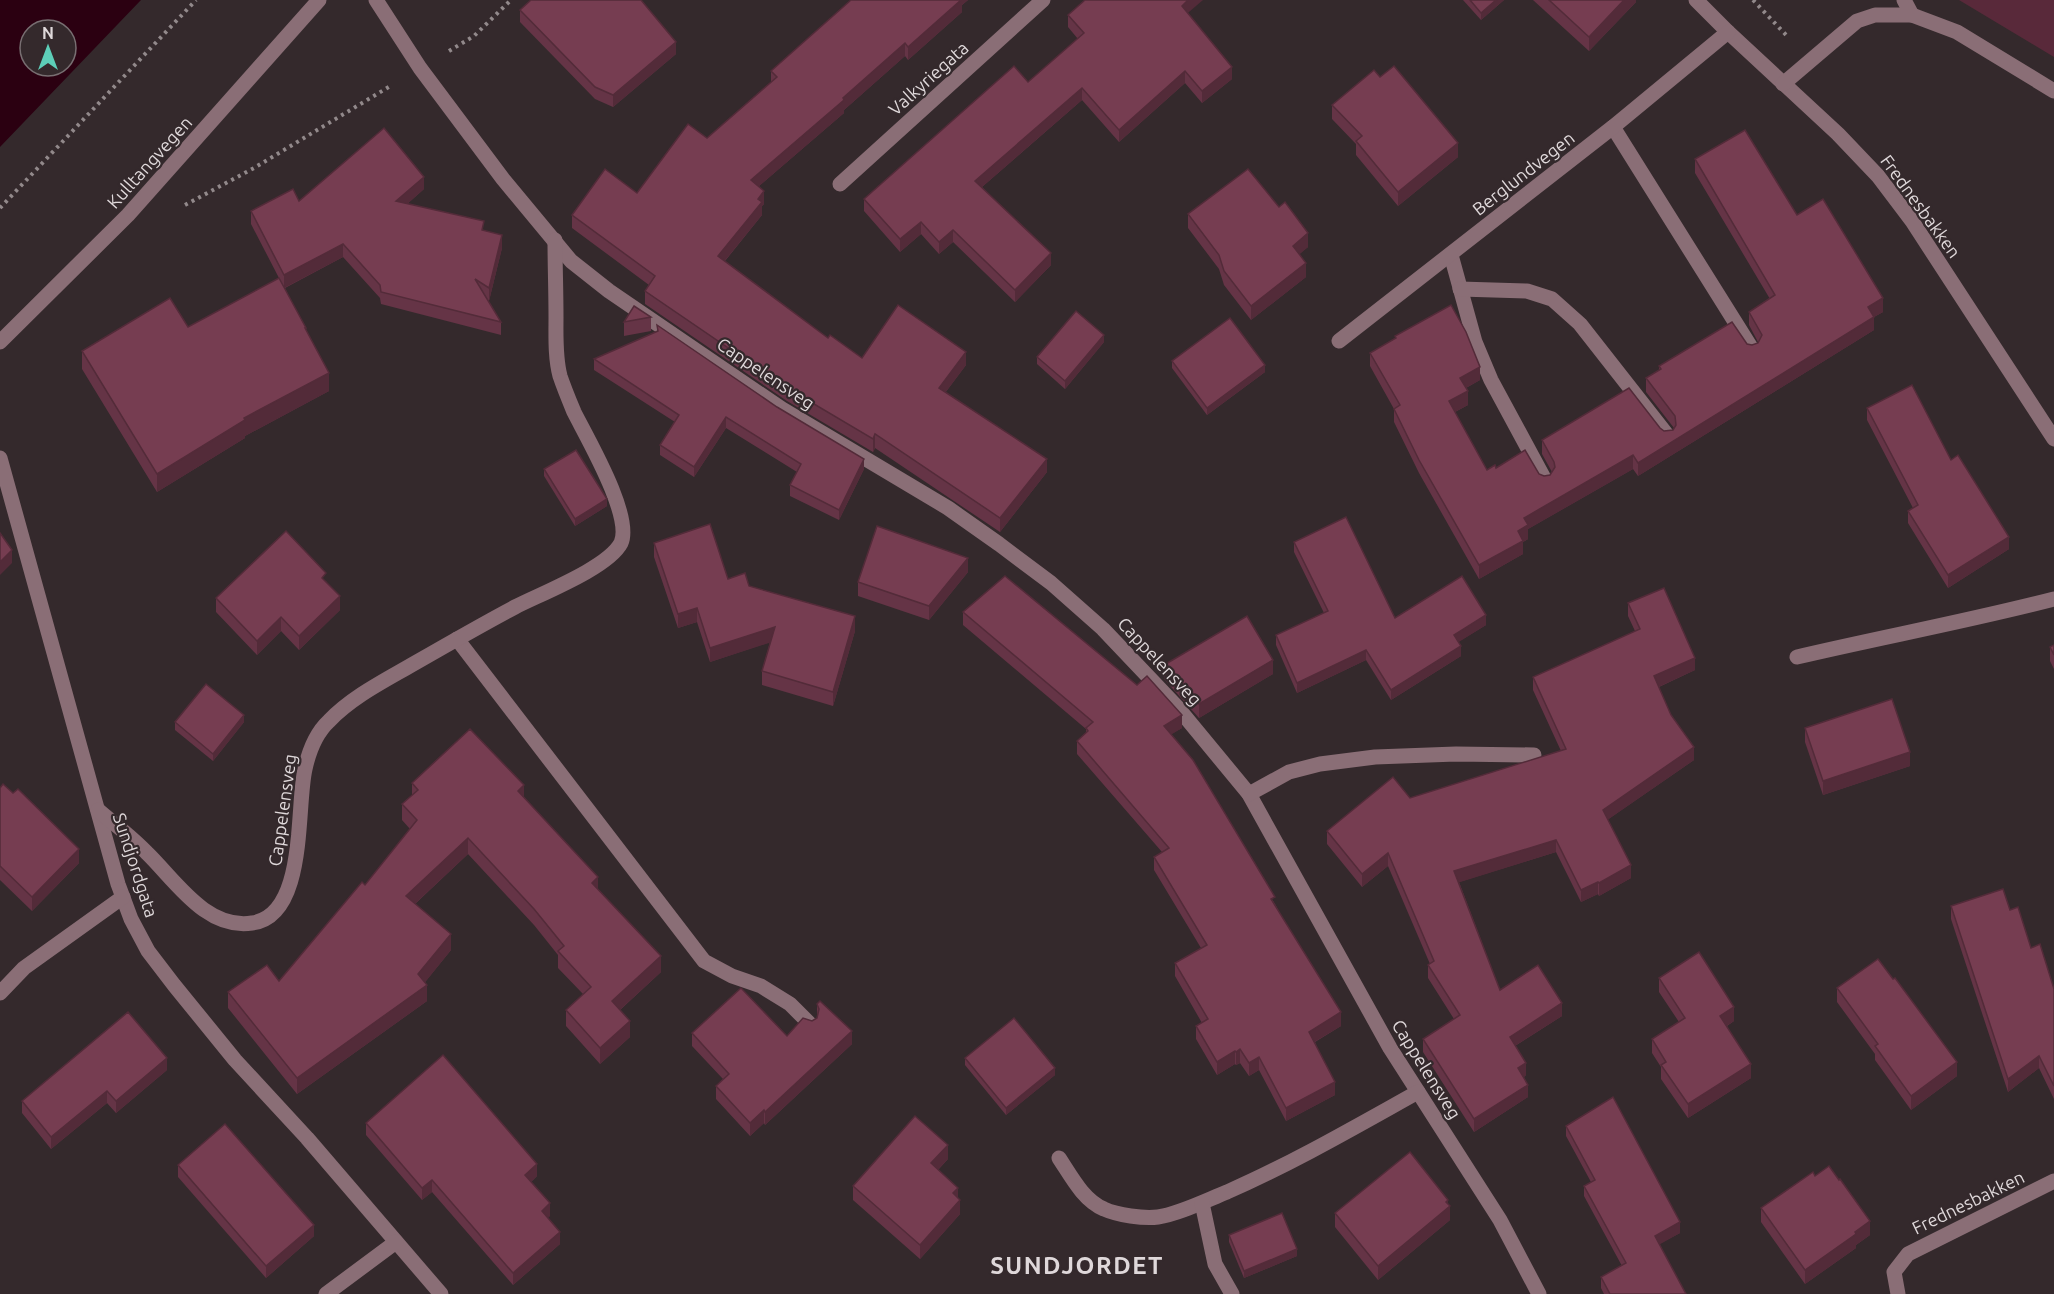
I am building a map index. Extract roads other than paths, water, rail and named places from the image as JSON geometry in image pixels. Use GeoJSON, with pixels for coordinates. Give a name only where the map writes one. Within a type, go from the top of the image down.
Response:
{"type":"FeatureCollection","features":[{"type":"Feature","properties":{"kind":"street","name":"Kulltangvegen"},"geometry":{"type":"LineString","coordinates":[[0,342],[128,215],[319,0]]}},
{"type":"Feature","properties":{"kind":"street","name":"Cappelensveg"},"geometry":{"type":"LineString","coordinates":[[376,0],[420,68],[503,178],[571,261],[609,291],[782,409],[948,508],[1051,583],[1103,629],[1178,708],[1249,794],[1390,1048],[1500,1220],[1539,1294]]}},
{"type":"Feature","properties":{"kind":"street","name":"Valkyriegata"},"geometry":{"type":"LineString","coordinates":[[840,184],[1043,0]]}},
{"type":"Feature","properties":{"kind":"street","name":"Frednesbakken"},"geometry":{"type":"LineString","coordinates":[[1696,0],[1838,134],[1878,176],[1912,221],[2054,439]]}},
{"type":"Feature","properties":{"kind":"street"},"geometry":{"type":"LineString","coordinates":[[1904,0],[1912,15]]}},
{"type":"Feature","properties":{"kind":"street"},"geometry":{"type":"LineString","coordinates":[[1783,84],[1857,21],[1875,15],[1912,15],[1957,32],[2054,91]]}},
{"type":"Feature","properties":{"kind":"street","name":"Berglundvegen"},"geometry":{"type":"LineString","coordinates":[[1339,341],[1613,127],[1728,32]]}},
{"type":"Feature","properties":{"kind":"street"},"geometry":{"type":"LineString","coordinates":[[1613,127],[1752,349]]}},
{"type":"Feature","properties":{"kind":"street","name":"Cappelensveg"},"geometry":{"type":"LineString","coordinates":[[98,810],[147,852],[176,884],[211,914],[232,923],[253,923],[273,914],[292,878],[304,771],[312,744],[328,721],[363,694],[457,639],[516,606],[582,574],[606,558],[621,542],[623,520],[612,490],[573,409],[560,375],[556,343],[555,240]]}},
{"type":"Feature","properties":{"kind":"street"},"geometry":{"type":"LineString","coordinates":[[1450,255],[1475,342],[1491,380],[1545,480]]}},
{"type":"Feature","properties":{"kind":"street"},"geometry":{"type":"LineString","coordinates":[[1460,289],[1527,291],[1552,299],[1580,324],[1667,435]]}},
{"type":"Feature","properties":{"kind":"street","name":"Sundjordgata"},"geometry":{"type":"LineString","coordinates":[[0,458],[130,919],[148,951],[235,1060],[307,1138],[441,1294]]}},
{"type":"Feature","properties":{"kind":"street"},"geometry":{"type":"LineString","coordinates":[[1797,657],[2054,599]]}},
{"type":"Feature","properties":{"kind":"street"},"geometry":{"type":"LineString","coordinates":[[457,639],[704,961],[732,976],[761,986],[790,1004],[810,1024]]}},
{"type":"Feature","properties":{"kind":"street"},"geometry":{"type":"LineString","coordinates":[[1249,794],[1289,772],[1320,764],[1375,757],[1455,754],[1534,755]]}},
{"type":"Feature","properties":{"kind":"street"},"geometry":{"type":"LineString","coordinates":[[0,993],[24,968],[123,897]]}},
{"type":"Feature","properties":{"kind":"street"},"geometry":{"type":"LineString","coordinates":[[1059,1158],[1077,1186],[1104,1209],[1138,1217],[1158,1217],[1202,1203],[1270,1173],[1418,1092]]}},
{"type":"Feature","properties":{"kind":"street","name":"Frednesbakken"},"geometry":{"type":"LineString","coordinates":[[1898,1294],[1894,1272],[1908,1254],[2054,1181]]}},
{"type":"Feature","properties":{"kind":"street"},"geometry":{"type":"LineString","coordinates":[[1202,1203],[1215,1264],[1232,1294]]}},
{"type":"Feature","properties":{"kind":"street"},"geometry":{"type":"LineString","coordinates":[[326,1294],[396,1242]]}},
{"type":"Feature","properties":{"kind":"district","name":"SUNDJORDET"},"geometry":{"type":"Point","coordinates":[1077,1265]}}]}
